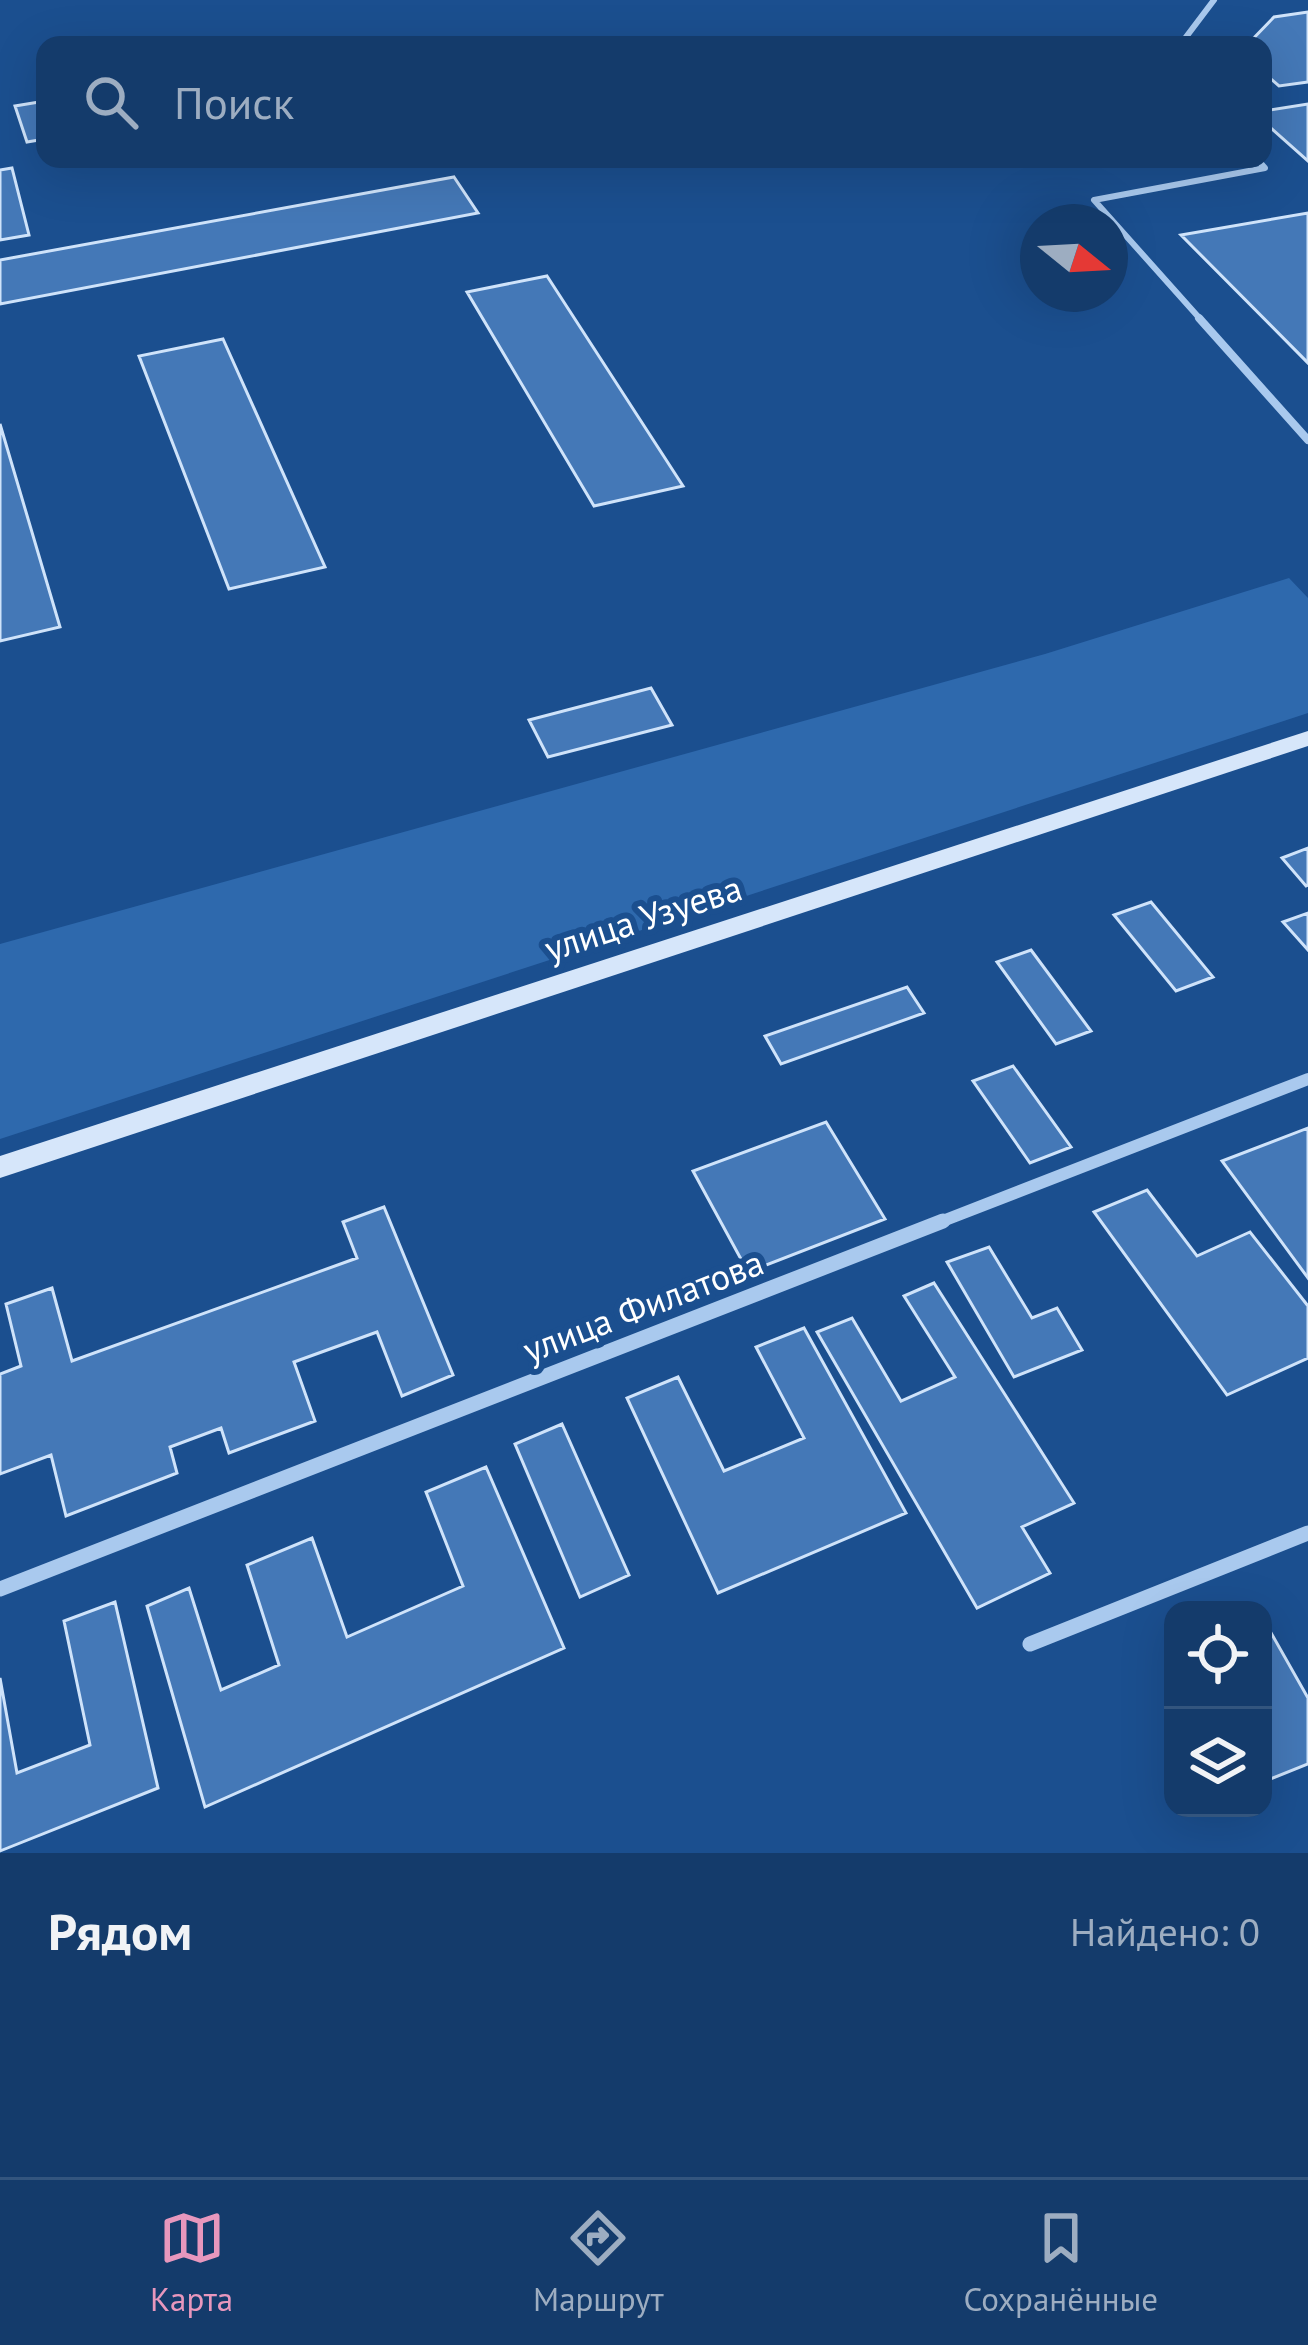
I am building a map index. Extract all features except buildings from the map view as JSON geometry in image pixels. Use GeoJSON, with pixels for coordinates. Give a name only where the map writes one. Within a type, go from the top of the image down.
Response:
{"type":"FeatureCollection","features":[{"type":"Feature","properties":{"kind":"main road","name":"улица Узуева"},"geometry":{"type":"LineString","coordinates":[[0,1166],[1308,738]]}},
{"type":"Feature","properties":{"kind":"street","name":"улица Филатова"},"geometry":{"type":"LineString","coordinates":[[0,1589],[1308,1079]]}},
{"type":"Feature","properties":{"kind":"street"},"geometry":{"type":"LineString","coordinates":[[1030,1643],[1308,1533]]}},
{"type":"Feature","properties":{"kind":"lane"},"geometry":{"type":"LineString","coordinates":[[1187,36],[1214,0]]}},
{"type":"Feature","properties":{"kind":"lane"},"geometry":{"type":"LineString","coordinates":[[1265,168],[1094,200],[1308,440]]}},
{"type":"Feature","properties":{"kind":"shaded area"},"geometry":{"type":"Polygon","coordinates":[[[1289,578],[1308,598],[1308,713],[0,1139],[0,944],[1045,654],[1289,578]]]}}]}
